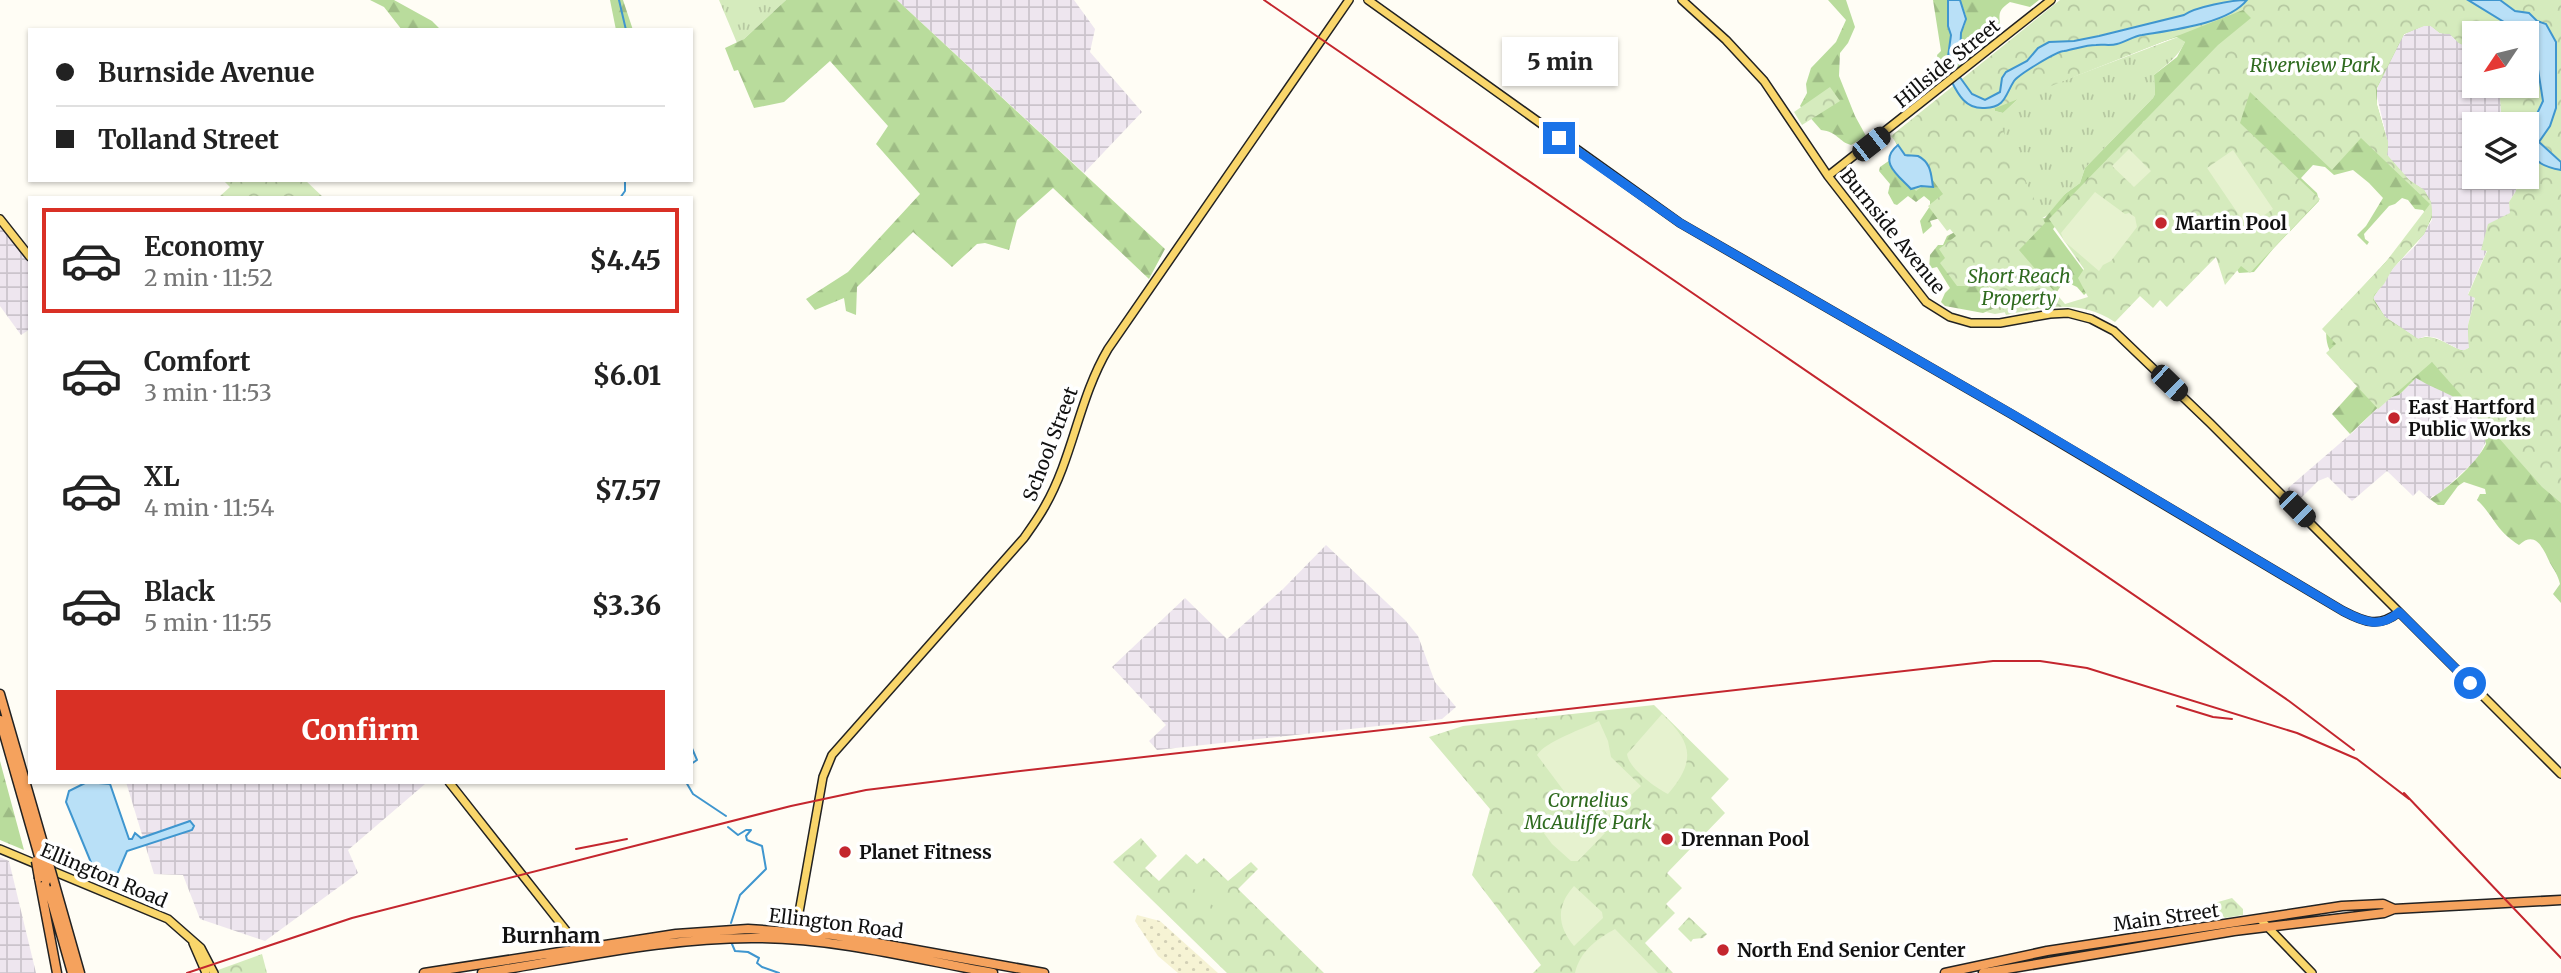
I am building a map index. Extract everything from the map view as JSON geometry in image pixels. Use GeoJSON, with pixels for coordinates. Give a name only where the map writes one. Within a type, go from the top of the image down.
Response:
{"type":"FeatureCollection","features":[{"type":"Feature","properties":{"kind":"highway"},"geometry":{"type":"LineString","coordinates":[[0,694],[72,973]]}},
{"type":"Feature","properties":{"kind":"highway"},"geometry":{"type":"LineString","coordinates":[[0,720],[47,882],[80,973]]}},
{"type":"Feature","properties":{"kind":"highway"},"geometry":{"type":"LineString","coordinates":[[47,882],[57,973]]}},
{"type":"Feature","properties":{"kind":"highway","name":"Main Street"},"geometry":{"type":"LineString","coordinates":[[1983,973],[2267,926],[2384,913],[2394,909],[2561,900]]}},
{"type":"Feature","properties":{"kind":"highway","name":"Main Street"},"geometry":{"type":"LineString","coordinates":[[1945,973],[2045,951],[2348,905],[2383,904],[2394,909]]}},
{"type":"Feature","properties":{"kind":"highway","name":"Ellington Road"},"geometry":{"type":"LineString","coordinates":[[424,973],[704,931],[748,929],[1044,973]]}},
{"type":"Feature","properties":{"kind":"highway","name":"Ellington Road"},"geometry":{"type":"LineString","coordinates":[[482,973],[692,941],[795,935]]}},
{"type":"Feature","properties":{"kind":"highway","name":"Ellington Road"},"geometry":{"type":"LineString","coordinates":[[929,957],[993,973]]}},
{"type":"Feature","properties":{"kind":"main road","name":"School Street"},"geometry":{"type":"LineString","coordinates":[[795,935],[822,785],[832,755],[1024,538],[1046,505],[1090,383],[1108,349],[1349,0]]}},
{"type":"Feature","properties":{"kind":"main road"},"geometry":{"type":"LineString","coordinates":[[1368,0],[1680,223],[2003,409],[2343,611],[2360,620],[2380,623],[2399,612]]}},
{"type":"Feature","properties":{"kind":"main road","name":"Burnside Avenue"},"geometry":{"type":"LineString","coordinates":[[1682,0],[1726,40],[1764,81],[1828,176],[1921,296],[1944,314],[1963,321],[1987,324],[2068,313],[2091,319],[2114,331],[2210,423],[2561,774]]}},
{"type":"Feature","properties":{"kind":"main road","name":"Hillside Street"},"geometry":{"type":"LineString","coordinates":[[1828,176],[2051,0]]}},
{"type":"Feature","properties":{"kind":"main road"},"geometry":{"type":"LineString","coordinates":[[0,219],[28,254]]}},
{"type":"Feature","properties":{"kind":"main road"},"geometry":{"type":"LineString","coordinates":[[451,784],[588,957]]}},
{"type":"Feature","properties":{"kind":"main road","name":"Ellington Road"},"geometry":{"type":"LineString","coordinates":[[0,849],[155,912],[175,923],[202,949],[214,973]]}},
{"type":"Feature","properties":{"kind":"main road"},"geometry":{"type":"LineString","coordinates":[[2260,919],[2312,973]]}},
{"type":"Feature","properties":{"kind":"main road","name":"Ellington Road"},"geometry":{"type":"LineString","coordinates":[[191,939],[206,973]]}},
{"type":"Feature","properties":{"kind":"shaded area"},"geometry":{"type":"Polygon","coordinates":[[[897,0],[1074,0],[1095,29],[1090,52],[1142,112],[1084,173],[897,0]]]}},
{"type":"Feature","properties":{"kind":"shaded area"},"geometry":{"type":"Polygon","coordinates":[[[2431,26],[2440,33],[2450,34],[2462,44],[2462,98],[2501,98],[2502,112],[2462,112],[2462,189],[2516,189],[2509,202],[2511,212],[2487,250],[2468,294],[2475,297],[2468,325],[2469,348],[2462,351],[2437,338],[2426,336],[2418,339],[2385,317],[2373,298],[2393,268],[2417,244],[2432,220],[2431,204],[2424,190],[2409,180],[2387,155],[2388,143],[2376,92],[2402,37],[2411,30],[2431,26]]]}},
{"type":"Feature","properties":{"kind":"shaded area"},"geometry":{"type":"Polygon","coordinates":[[[0,223],[28,258],[28,330],[21,335],[0,306],[0,223]]]}},
{"type":"Feature","properties":{"kind":"shaded area","name":"East Hartford Public Works"},"geometry":{"type":"Polygon","coordinates":[[[2416,378],[2450,392],[2478,416],[2486,441],[2478,458],[2438,495],[2432,496],[2430,499],[2434,503],[2419,490],[2413,496],[2387,471],[2352,501],[2328,477],[2318,481],[2298,501],[2287,489],[2388,398],[2399,395],[2416,378]]]}},
{"type":"Feature","properties":{"kind":"shaded area"},"geometry":{"type":"Polygon","coordinates":[[[1326,545],[1405,620],[1418,636],[1435,682],[1456,707],[1442,719],[1157,750],[1149,741],[1166,725],[1112,667],[1185,598],[1227,639],[1283,589],[1326,545]]]}},
{"type":"Feature","properties":{"kind":"shaded area"},"geometry":{"type":"Polygon","coordinates":[[[127,784],[425,784],[348,850],[358,873],[265,941],[200,919],[183,875],[154,874],[127,784]]]}},
{"type":"Feature","properties":{"kind":"shaded area"},"geometry":{"type":"Polygon","coordinates":[[[0,857],[9,861],[36,973],[0,973],[0,857]]]}},
{"type":"Feature","properties":{"kind":"shaded area"},"geometry":{"type":"Polygon","coordinates":[[[1137,915],[1160,921],[1218,973],[1178,973],[1158,956],[1135,921],[1137,915]]]}},
{"type":"Feature","properties":{"kind":"green space"},"geometry":{"type":"Polygon","coordinates":[[[370,0],[394,0],[432,21],[439,28],[400,28],[384,7],[370,0]]]}},
{"type":"Feature","properties":{"kind":"green space"},"geometry":{"type":"Polygon","coordinates":[[[610,0],[623,0],[632,28],[616,28],[610,0]]]}},
{"type":"Feature","properties":{"kind":"green space"},"geometry":{"type":"Polygon","coordinates":[[[719,0],[786,0],[737,43],[719,0]]]}},
{"type":"Feature","properties":{"kind":"green space"},"geometry":{"type":"Polygon","coordinates":[[[786,0],[897,0],[1165,249],[1149,279],[1053,188],[1017,220],[1009,250],[985,243],[977,244],[952,267],[913,232],[857,287],[856,315],[846,311],[844,298],[815,310],[806,299],[848,272],[920,194],[876,144],[888,126],[830,61],[784,102],[754,108],[738,70],[734,71],[725,48],[744,39],[786,0]]]}},
{"type":"Feature","properties":{"kind":"green space"},"geometry":{"type":"Polygon","coordinates":[[[1828,0],[1846,0],[1855,27],[1840,53],[1839,76],[1866,136],[1851,145],[1821,130],[1800,106],[1807,93],[1806,84],[1811,68],[1836,42],[1846,20],[1828,0]]]}},
{"type":"Feature","properties":{"kind":"green space"},"geometry":{"type":"Polygon","coordinates":[[[1933,0],[1948,0],[1948,26],[1951,35],[1946,71],[1948,74],[1942,80],[1937,55],[1941,51],[1933,0]]]}},
{"type":"Feature","properties":{"kind":"green space"},"geometry":{"type":"Polygon","coordinates":[[[1960,0],[2039,0],[2030,7],[2010,2],[2006,5],[2000,14],[1998,34],[1955,70],[1966,16],[1960,0]]]}},
{"type":"Feature","properties":{"kind":"green space","name":"Riverview Park"},"geometry":{"type":"Polygon","coordinates":[[[2060,0],[2561,0],[2561,503],[2542,487],[2432,362],[2378,409],[2326,353],[2336,344],[2322,329],[2385,263],[2430,204],[2361,138],[2332,170],[2250,92],[2240,123],[2320,199],[2250,273],[2241,266],[2225,285],[2216,257],[2167,307],[2160,300],[2153,308],[2140,296],[2115,322],[2088,310],[2062,307],[2006,315],[1993,286],[1957,286],[1940,263],[1945,258],[1939,249],[1956,236],[1950,229],[1947,231],[1928,206],[1943,194],[1932,179],[1916,191],[1904,176],[1915,167],[1891,136],[2060,0]],[[2243,10],[1993,109],[2045,223],[2019,250],[2065,304],[2088,297],[2078,278],[2084,269],[2049,219],[2218,45],[2251,18],[2243,10]]]}},
{"type":"Feature","properties":{"kind":"green space"},"geometry":{"type":"Polygon","coordinates":[[[2468,0],[2472,21],[2462,21],[2462,44],[2450,34],[2440,33],[2431,26],[2423,26],[2404,34],[2377,88],[2377,105],[2388,143],[2387,155],[2409,180],[2424,190],[2431,202],[2432,217],[2424,234],[2393,268],[2373,298],[2385,317],[2418,339],[2436,339],[2465,351],[2469,348],[2468,325],[2561,368],[2561,603],[2553,594],[2560,584],[2559,581],[2542,547],[2530,539],[2519,545],[2500,529],[2477,500],[2480,494],[2486,494],[2485,489],[2464,482],[2444,505],[2438,505],[2430,499],[2461,475],[2486,444],[2483,429],[2470,408],[2416,378],[2399,395],[2388,398],[2350,434],[2332,414],[2360,383],[2330,352],[2326,336],[2327,326],[2414,231],[2425,213],[2415,209],[2408,200],[2402,198],[2389,206],[2364,234],[2369,242],[2367,245],[2357,235],[2366,226],[2383,198],[2353,170],[2334,175],[2325,167],[2313,165],[2301,178],[2317,193],[2319,201],[2254,272],[2239,273],[2146,120],[2053,229],[2087,275],[2089,290],[2084,295],[2077,287],[2064,281],[2053,298],[2029,292],[1988,138],[2040,219],[2045,218],[2065,194],[2080,183],[2085,168],[2153,98],[2154,75],[2177,57],[2185,42],[2177,37],[2164,41],[2020,97],[2003,113],[1995,111],[1994,107],[2243,5],[2468,0]]]}},
{"type":"Feature","properties":{"kind":"green space","name":"Short Reach Property"},"geometry":{"type":"Polygon","coordinates":[[[2178,37],[2185,42],[2176,56],[2154,75],[2153,98],[2085,168],[2080,183],[2065,194],[2050,214],[2040,219],[2038,306],[1995,314],[1986,312],[2008,303],[1987,284],[1899,130],[1928,107],[1994,107],[1995,111],[2003,113],[2020,97],[2178,37]]]}},
{"type":"Feature","properties":{"kind":"green space"},"geometry":{"type":"Polygon","coordinates":[[[1830,87],[1840,101],[1802,125],[1794,112],[1830,87]]]}},
{"type":"Feature","properties":{"kind":"green space"},"geometry":{"type":"Polygon","coordinates":[[[1893,137],[1950,188],[1940,218],[1930,221],[1932,226],[1923,234],[1920,221],[1930,206],[1930,201],[1924,196],[1916,202],[1908,196],[1897,205],[1894,204],[1888,193],[1890,184],[1879,171],[1880,167],[1890,160],[1893,171],[1910,188],[1933,186],[1933,173],[1897,145],[1893,137]]]}},
{"type":"Feature","properties":{"kind":"green space"},"geometry":{"type":"Polygon","coordinates":[[[2129,149],[2151,171],[2134,187],[2112,166],[2129,149]]]}},
{"type":"Feature","properties":{"kind":"green space"},"geometry":{"type":"Polygon","coordinates":[[[2233,150],[2273,209],[2247,227],[2207,168],[2233,150]]]}},
{"type":"Feature","properties":{"kind":"green space"},"geometry":{"type":"Polygon","coordinates":[[[225,182],[307,182],[322,196],[220,196],[230,187],[225,182]]]}},
{"type":"Feature","properties":{"kind":"green space"},"geometry":{"type":"Polygon","coordinates":[[[2095,192],[2125,214],[2129,213],[2135,217],[2137,227],[2111,261],[2099,271],[2064,241],[2061,233],[2095,192]]]}},
{"type":"Feature","properties":{"kind":"green space"},"geometry":{"type":"Polygon","coordinates":[[[1957,231],[1991,291],[1999,293],[2008,303],[1983,313],[1945,306],[1941,302],[1950,288],[1937,267],[1929,269],[1930,255],[1938,245],[1943,245],[1947,236],[1957,231]]]}},
{"type":"Feature","properties":{"kind":"green space","name":"Cornelius McAuliffe Park"},"geometry":{"type":"Polygon","coordinates":[[[1654,705],[1729,779],[1711,798],[1725,813],[1667,873],[1682,888],[1666,904],[1675,913],[1645,943],[1673,973],[1533,973],[1541,965],[1472,875],[1490,809],[1429,737],[1463,726],[1654,705]]]}},
{"type":"Feature","properties":{"kind":"green space"},"geometry":{"type":"Polygon","coordinates":[[[1662,714],[1680,734],[1687,752],[1683,772],[1668,794],[1638,772],[1627,754],[1662,714]]]}},
{"type":"Feature","properties":{"kind":"green space"},"geometry":{"type":"Polygon","coordinates":[[[1599,721],[1608,741],[1611,757],[1641,786],[1608,816],[1596,797],[1578,810],[1537,755],[1556,740],[1599,721]]]}},
{"type":"Feature","properties":{"kind":"green space"},"geometry":{"type":"Polygon","coordinates":[[[0,761],[24,850],[0,840],[0,761]]]}},
{"type":"Feature","properties":{"kind":"green space"},"geometry":{"type":"Polygon","coordinates":[[[1576,818],[1592,823],[1605,833],[1578,861],[1571,861],[1543,832],[1554,823],[1576,818]]]}},
{"type":"Feature","properties":{"kind":"green space"},"geometry":{"type":"Polygon","coordinates":[[[1141,838],[1157,856],[1145,868],[1159,881],[1186,854],[1197,864],[1204,858],[1228,881],[1251,862],[1258,869],[1238,889],[1324,973],[1227,973],[1113,862],[1141,838]]]}},
{"type":"Feature","properties":{"kind":"green space"},"geometry":{"type":"Polygon","coordinates":[[[1198,880],[1227,906],[1221,913],[1192,887],[1198,880]]]}},
{"type":"Feature","properties":{"kind":"green space"},"geometry":{"type":"Polygon","coordinates":[[[1574,886],[1602,912],[1603,918],[1574,946],[1564,931],[1561,916],[1564,901],[1574,886]]]}},
{"type":"Feature","properties":{"kind":"green space"},"geometry":{"type":"Polygon","coordinates":[[[2232,898],[2243,909],[2243,915],[2225,918],[2211,904],[2232,898]]]}},
{"type":"Feature","properties":{"kind":"green space"},"geometry":{"type":"Polygon","coordinates":[[[1689,917],[1707,934],[1703,938],[1693,939],[1691,942],[1678,929],[1689,917]]]}},
{"type":"Feature","properties":{"kind":"green space"},"geometry":{"type":"Polygon","coordinates":[[[1615,929],[1658,973],[1575,973],[1577,965],[1590,946],[1615,929]]]}},
{"type":"Feature","properties":{"kind":"green space"},"geometry":{"type":"Polygon","coordinates":[[[262,954],[267,973],[218,973],[218,970],[262,954]]]}},
{"type":"Feature","properties":{"kind":"water"},"geometry":{"type":"Polygon","coordinates":[[[1948,0],[1960,0],[1966,19],[1961,33],[1960,56],[1954,69],[1972,94],[1985,100],[2000,92],[2002,78],[2006,72],[2027,61],[2038,48],[2049,42],[2099,36],[2184,15],[2214,4],[2247,0],[2227,15],[2199,25],[2139,36],[2114,45],[2088,46],[2060,52],[2017,78],[2001,103],[1977,108],[1964,101],[1946,71],[1951,35],[1948,26],[1948,0]]]}},
{"type":"Feature","properties":{"kind":"water"},"geometry":{"type":"Polygon","coordinates":[[[2468,0],[2500,0],[2515,11],[2529,13],[2537,21],[2502,21],[2468,0]]]}},
{"type":"Feature","properties":{"kind":"water"},"geometry":{"type":"Polygon","coordinates":[[[2539,22],[2546,24],[2556,42],[2556,108],[2550,126],[2539,142],[2538,112],[2543,101],[2539,76],[2539,22]]]}},
{"type":"Feature","properties":{"kind":"water"},"geometry":{"type":"Polygon","coordinates":[[[2539,142],[2561,162],[2561,170],[2539,162],[2539,142]]]}},
{"type":"Feature","properties":{"kind":"water"},"geometry":{"type":"Polygon","coordinates":[[[1898,145],[1905,155],[1918,156],[1926,162],[1933,187],[1911,189],[1896,174],[1889,157],[1898,145]]]}},
{"type":"Feature","properties":{"kind":"water"},"geometry":{"type":"Polygon","coordinates":[[[83,784],[110,784],[129,839],[132,839],[135,833],[141,838],[190,821],[194,826],[192,830],[127,851],[116,877],[105,882],[97,877],[66,802],[69,791],[83,784]]]}},
{"type":"Feature","properties":{"kind":"waterway"},"geometry":{"type":"LineString","coordinates":[[619,0],[626,28]]}},
{"type":"Feature","properties":{"kind":"waterway"},"geometry":{"type":"LineString","coordinates":[[621,196],[625,191],[625,182]]}},
{"type":"Feature","properties":{"kind":"waterway"},"geometry":{"type":"LineString","coordinates":[[693,751],[697,760],[693,763]]}},
{"type":"Feature","properties":{"kind":"waterway"},"geometry":{"type":"LineString","coordinates":[[687,784],[693,794],[726,816]]}},
{"type":"Feature","properties":{"kind":"waterway"},"geometry":{"type":"LineString","coordinates":[[728,827],[738,835],[751,830],[746,836],[747,840],[762,846],[766,869],[740,895],[731,923]]}},
{"type":"Feature","properties":{"kind":"waterway"},"geometry":{"type":"LineString","coordinates":[[732,944],[735,951],[748,952],[759,958],[757,963],[762,967],[779,973]]}},
{"type":"Feature","properties":{"kind":"railway"},"geometry":{"type":"LineString","coordinates":[[1264,0],[2289,701],[2354,750]]}},
{"type":"Feature","properties":{"kind":"railway"},"geometry":{"type":"LineString","coordinates":[[187,973],[352,918],[791,806],[866,790],[1993,661],[2040,661],[2087,668],[2297,733],[2357,759],[2409,799]]}},
{"type":"Feature","properties":{"kind":"railway"},"geometry":{"type":"LineString","coordinates":[[2177,706],[2213,717],[2232,719]]}},
{"type":"Feature","properties":{"kind":"railway"},"geometry":{"type":"LineString","coordinates":[[2404,793],[2561,958]]}},
{"type":"Feature","properties":{"kind":"railway"},"geometry":{"type":"LineString","coordinates":[[576,849],[627,839]]}},
{"type":"Feature","properties":{"kind":"place","name":"Martin Pool"},"geometry":{"type":"Point","coordinates":[2161,223]}},
{"type":"Feature","properties":{"kind":"place","name":"East Hartford Public Works"},"geometry":{"type":"Point","coordinates":[2394,418]}},
{"type":"Feature","properties":{"kind":"place","name":"Drennan Pool"},"geometry":{"type":"Point","coordinates":[1667,839]}},
{"type":"Feature","properties":{"kind":"place","name":"Planet Fitness"},"geometry":{"type":"Point","coordinates":[845,852]}},
{"type":"Feature","properties":{"kind":"place","name":"North End Senior Center"},"geometry":{"type":"Point","coordinates":[1723,950]}},
{"type":"Feature","properties":{"kind":"district","name":"Burnham"},"geometry":{"type":"Point","coordinates":[551,936]}},
{"type":"Feature","properties":{"kind":"route"},"geometry":{"type":"LineString","coordinates":[[1559,138],[1680,223],[2029,424],[2343,611],[2370,623],[2387,621],[2399,612],[2470,683]]}}]}
